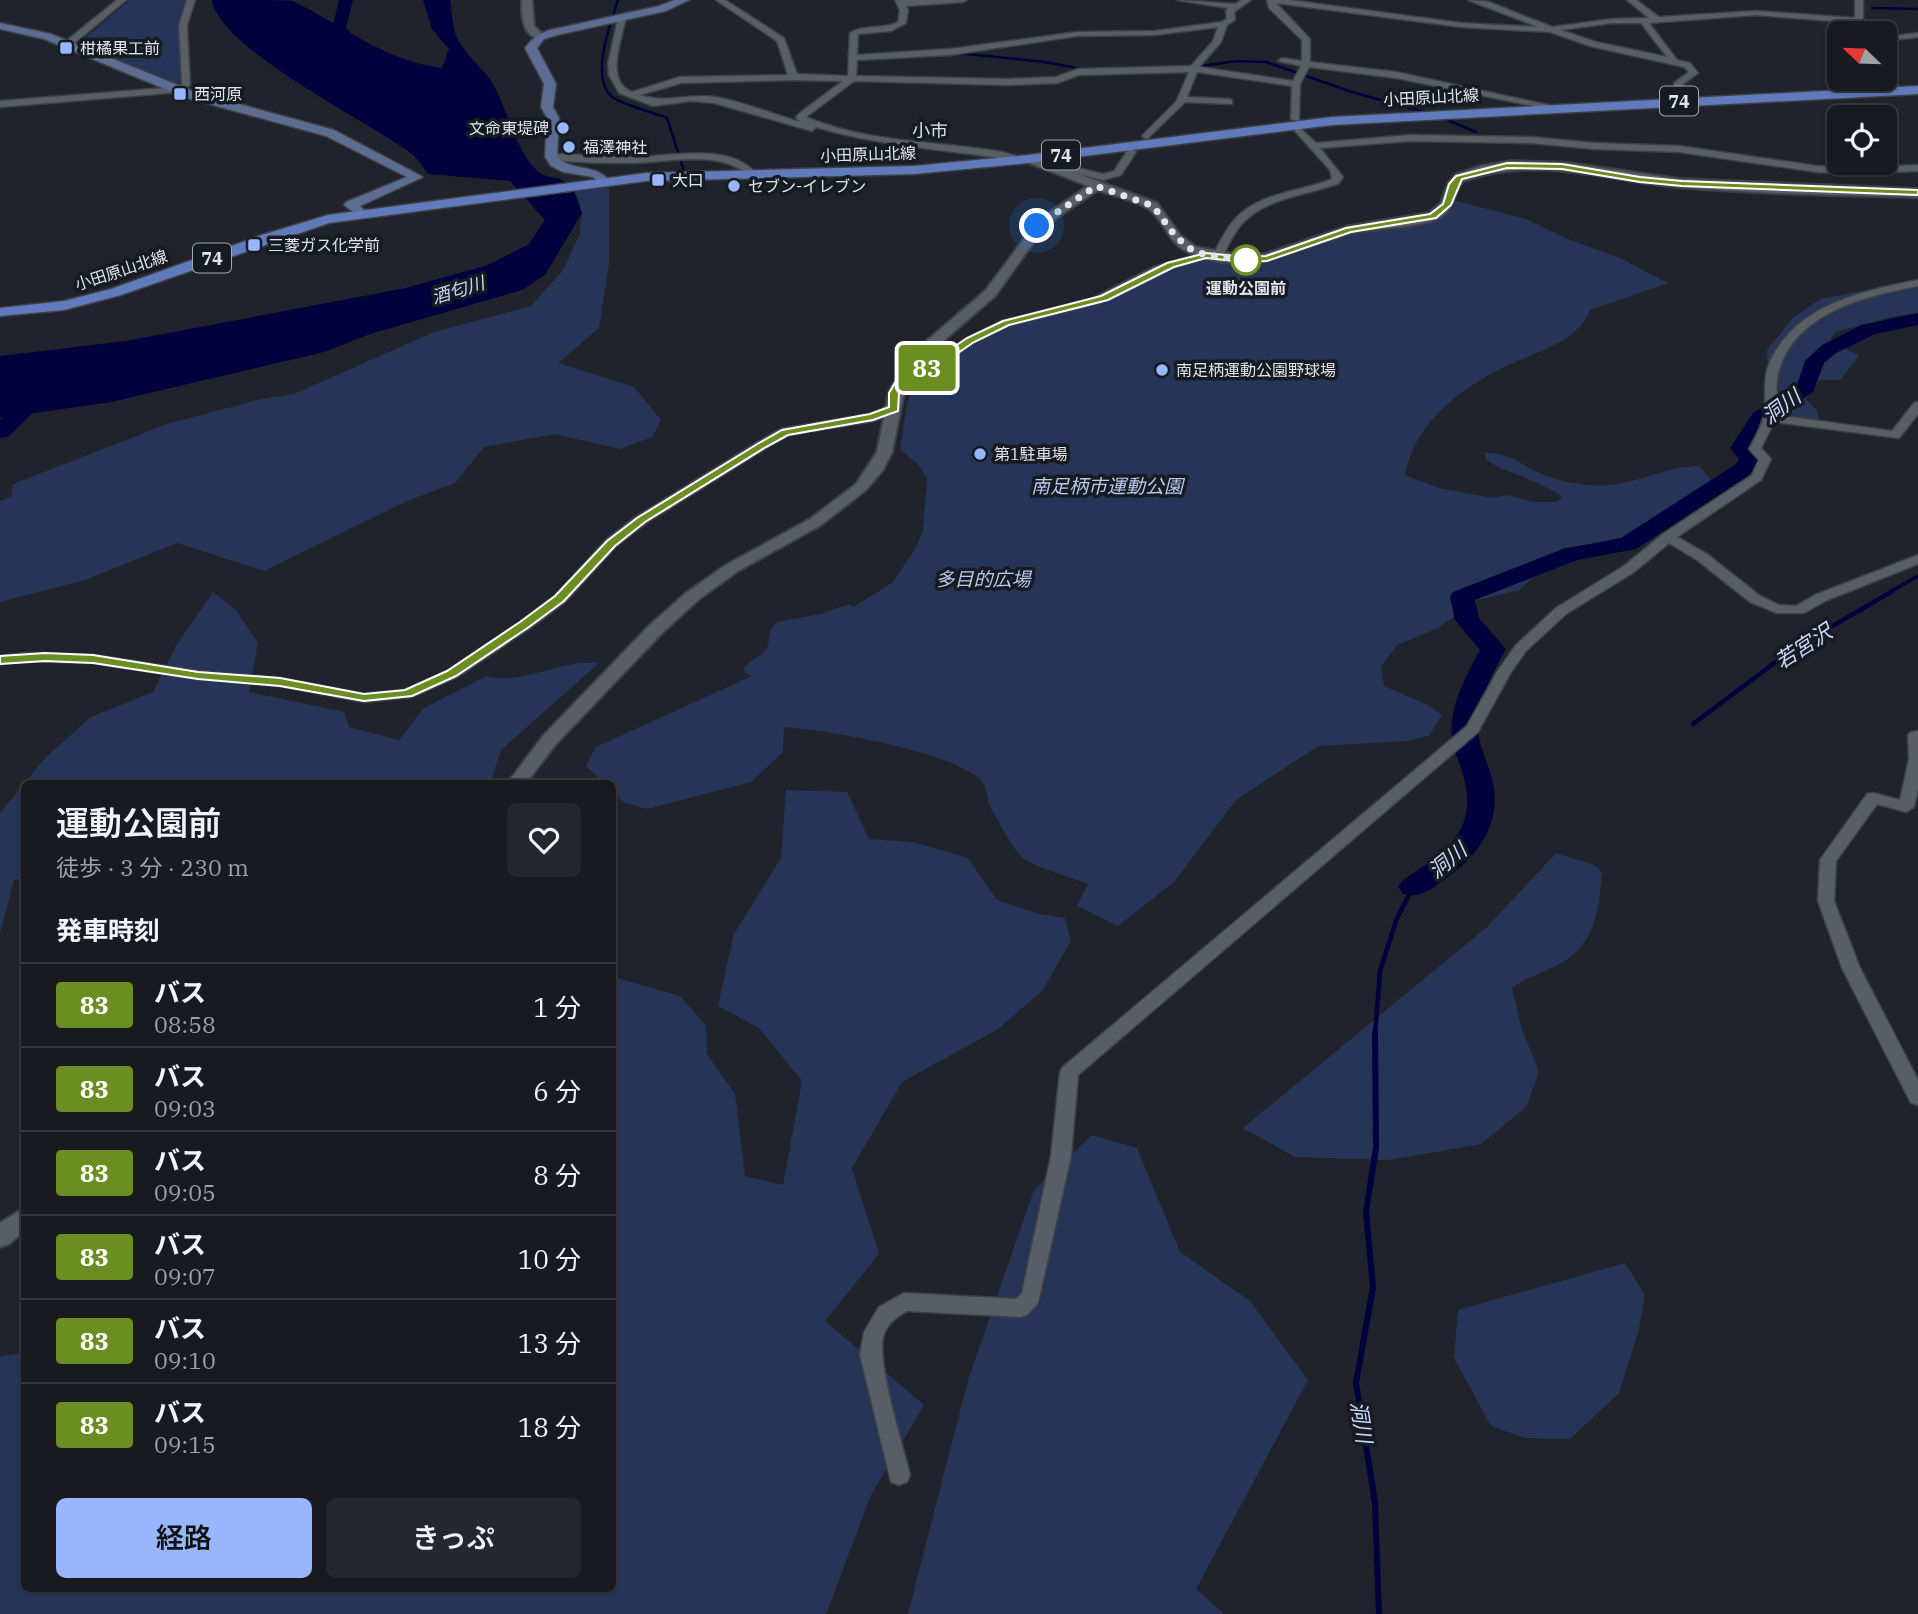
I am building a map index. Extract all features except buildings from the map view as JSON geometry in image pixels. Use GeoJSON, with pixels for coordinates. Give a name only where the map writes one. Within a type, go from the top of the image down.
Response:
{"type":"FeatureCollection","features":[{"type":"Feature","properties":{"kind":"main road"},"geometry":{"type":"LineString","coordinates":[[604,182],[597,174],[560,167],[551,157],[553,118],[547,107],[550,84],[531,48],[540,37],[662,9],[684,0]]}},
{"type":"Feature","properties":{"kind":"main road"},"geometry":{"type":"LineString","coordinates":[[0,26],[64,43],[177,90],[330,133],[417,177],[351,205],[361,214]]}},
{"type":"Feature","properties":{"kind":"main road","name":"小田原山北線"},"geometry":{"type":"LineString","coordinates":[[0,313],[83,302],[130,288],[290,229],[361,214],[584,184],[686,174],[861,173],[1025,160],[1332,121],[1918,90]]}},
{"type":"Feature","properties":{"kind":"street"},"geometry":{"type":"LineString","coordinates":[[64,43],[112,0]]}},
{"type":"Feature","properties":{"kind":"street"},"geometry":{"type":"LineString","coordinates":[[64,43],[122,0]]}},
{"type":"Feature","properties":{"kind":"street"},"geometry":{"type":"LineString","coordinates":[[0,104],[177,90],[186,85],[183,24],[191,0]]}},
{"type":"Feature","properties":{"kind":"street"},"geometry":{"type":"LineString","coordinates":[[527,0],[526,18],[531,33],[540,37]]}},
{"type":"Feature","properties":{"kind":"street"},"geometry":{"type":"LineString","coordinates":[[720,0],[781,40],[793,77]]}},
{"type":"Feature","properties":{"kind":"street"},"geometry":{"type":"LineString","coordinates":[[963,0],[900,2],[903,20],[900,25],[854,33],[852,78],[801,117],[807,123],[839,131],[935,148],[1002,155],[1103,177],[1118,173],[1131,152]]}},
{"type":"Feature","properties":{"kind":"street"},"geometry":{"type":"LineString","coordinates":[[1181,0],[1236,7]]}},
{"type":"Feature","properties":{"kind":"street"},"geometry":{"type":"LineString","coordinates":[[854,58],[950,52],[1091,33],[1155,33],[1223,24],[1231,20],[1228,13],[1247,0]]}},
{"type":"Feature","properties":{"kind":"street"},"geometry":{"type":"LineString","coordinates":[[1296,119],[1296,84],[1306,64],[1306,39],[1272,6],[1272,0],[1461,25],[1553,30],[1642,19],[1694,19],[1756,13],[1859,21],[1859,0]]}},
{"type":"Feature","properties":{"kind":"street"},"geometry":{"type":"LineString","coordinates":[[1472,0],[1510,11],[1592,43],[1674,61],[1694,70],[1694,73],[1678,83],[1682,101]]}},
{"type":"Feature","properties":{"kind":"street"},"geometry":{"type":"LineString","coordinates":[[1631,0],[1656,19]]}},
{"type":"Feature","properties":{"kind":"street"},"geometry":{"type":"LineString","coordinates":[[622,18],[612,64],[618,88],[653,103],[708,99],[796,124],[825,131],[839,131]]}},
{"type":"Feature","properties":{"kind":"street"},"geometry":{"type":"LineString","coordinates":[[1642,19],[1674,61]]}},
{"type":"Feature","properties":{"kind":"street"},"geometry":{"type":"LineString","coordinates":[[1147,136],[1183,99],[1197,62],[1217,41],[1223,24]]}},
{"type":"Feature","properties":{"kind":"street"},"geometry":{"type":"LineString","coordinates":[[1897,36],[1918,35]]}},
{"type":"Feature","properties":{"kind":"street"},"geometry":{"type":"LineString","coordinates":[[1282,61],[1396,75],[1558,108]]}},
{"type":"Feature","properties":{"kind":"street"},"geometry":{"type":"LineString","coordinates":[[633,94],[680,80],[793,77],[1008,82],[1057,80],[1088,71],[1194,69],[1296,84]]}},
{"type":"Feature","properties":{"kind":"street"},"geometry":{"type":"LineString","coordinates":[[1183,99],[1229,102]]}},
{"type":"Feature","properties":{"kind":"street"},"geometry":{"type":"LineString","coordinates":[[908,369],[925,369],[932,366],[971,340],[1006,323],[1093,302],[1158,269],[1212,256],[1242,216],[1258,206],[1336,181],[1338,177],[1334,169],[1299,130]]}},
{"type":"Feature","properties":{"kind":"street"},"geometry":{"type":"LineString","coordinates":[[1314,146],[1410,138],[1543,140],[1594,146],[1679,149],[1817,169],[1851,171],[1918,168]]}},
{"type":"Feature","properties":{"kind":"street"},"geometry":{"type":"LineString","coordinates":[[551,157],[684,158],[737,163],[750,172]]}},
{"type":"Feature","properties":{"kind":"street"},"geometry":{"type":"LineString","coordinates":[[1025,160],[1153,206],[1176,237],[1192,250],[1212,256],[1267,258],[1349,230],[1433,216],[1447,205],[1454,184],[1459,178],[1507,165],[1562,166],[1640,180],[1682,184],[1918,193]]}},
{"type":"Feature","properties":{"kind":"street"},"geometry":{"type":"LineString","coordinates":[[518,780],[546,745],[644,640],[691,596],[730,569],[826,516],[859,489],[886,453],[894,393],[908,369],[929,345],[983,302],[1004,278],[1016,255],[1037,226],[1096,186]]}},
{"type":"Feature","properties":{"kind":"street"},"geometry":{"type":"LineString","coordinates":[[899,1475],[871,1355],[874,1332],[886,1313],[904,1301],[1021,1308],[1031,1297],[1061,1156],[1069,1072],[1473,729],[1504,672],[1521,648],[1560,611],[1629,569],[1668,537],[1757,477],[1765,459],[1755,449],[1770,418],[1770,384],[1774,367],[1787,341],[1801,327],[1824,311],[1855,298],[1918,284]]}},
{"type":"Feature","properties":{"kind":"street"},"geometry":{"type":"LineString","coordinates":[[1770,418],[1895,435],[1918,406]]}},
{"type":"Feature","properties":{"kind":"street"},"geometry":{"type":"LineString","coordinates":[[0,660],[28,657],[93,659],[198,675],[280,682],[364,698],[407,694],[452,674],[525,625],[559,599],[611,544],[641,520],[762,445],[785,432],[873,416],[894,408]]}},
{"type":"Feature","properties":{"kind":"street"},"geometry":{"type":"LineString","coordinates":[[1668,537],[1702,556],[1755,599],[1777,610],[1799,610],[1820,598],[1918,559]]}},
{"type":"Feature","properties":{"kind":"street"},"geometry":{"type":"LineString","coordinates":[[1916,735],[1917,759],[1906,807],[1873,798],[1828,860],[1826,901],[1851,968],[1918,1098]]}},
{"type":"Feature","properties":{"kind":"street"},"geometry":{"type":"LineString","coordinates":[[0,1237],[21,1220]]}},
{"type":"Feature","properties":{"kind":"green space"},"geometry":{"type":"Polygon","coordinates":[[[130,0],[188,0],[184,85],[180,86],[78,44],[130,0]]]}},
{"type":"Feature","properties":{"kind":"green space"},"geometry":{"type":"Polygon","coordinates":[[[609,187],[609,264],[599,328],[558,363],[634,387],[661,420],[652,437],[620,449],[555,434],[484,447],[455,483],[407,501],[264,571],[177,543],[85,580],[0,602],[0,501],[11,497],[13,484],[167,424],[262,399],[294,394],[434,332],[531,306],[563,270],[579,236],[582,213],[575,189],[609,187]]]}},
{"type":"Feature","properties":{"kind":"green space","name":"南足柄市運動公園"},"geometry":{"type":"Polygon","coordinates":[[[1453,200],[1526,219],[1565,238],[1622,259],[1668,283],[1590,310],[1585,320],[1568,337],[1495,372],[1461,393],[1431,421],[1419,438],[1405,475],[1439,488],[1492,498],[1507,495],[1534,502],[1557,502],[1562,497],[1486,460],[1485,453],[1501,454],[1551,478],[1587,485],[1617,484],[1699,466],[1712,481],[1621,540],[1562,548],[1520,590],[1477,600],[1438,628],[1397,645],[1381,667],[1384,686],[1428,705],[1442,715],[1429,736],[1406,741],[1318,746],[1236,800],[1174,882],[1118,926],[1077,906],[1088,884],[1036,865],[1019,854],[991,808],[983,783],[970,772],[921,753],[828,732],[784,727],[783,752],[751,782],[647,809],[623,802],[616,795],[616,780],[601,780],[586,766],[596,747],[752,676],[745,673],[744,668],[766,650],[770,630],[777,622],[820,614],[849,604],[853,607],[892,583],[915,549],[923,531],[927,478],[917,463],[900,450],[907,403],[915,384],[909,380],[912,373],[930,370],[1001,327],[1095,304],[1152,274],[1197,260],[1270,260],[1341,234],[1435,220],[1454,205],[1453,200]]]}},
{"type":"Feature","properties":{"kind":"green space"},"geometry":{"type":"Polygon","coordinates":[[[1918,280],[1918,313],[1891,317],[1836,332],[1830,339],[1859,356],[1840,380],[1819,380],[1806,399],[1817,411],[1820,422],[1777,415],[1768,376],[1767,350],[1793,318],[1820,299],[1918,280]]]}},
{"type":"Feature","properties":{"kind":"green space"},"geometry":{"type":"Polygon","coordinates":[[[213,592],[236,610],[258,643],[249,692],[344,712],[349,727],[399,740],[424,708],[487,676],[514,678],[571,665],[599,663],[501,750],[491,780],[27,780],[45,758],[91,717],[153,692],[176,646],[213,592]]]}},
{"type":"Feature","properties":{"kind":"green space"},"geometry":{"type":"Polygon","coordinates":[[[21,787],[21,879],[14,880],[0,933],[0,813],[21,787]]]}},
{"type":"Feature","properties":{"kind":"green space"},"geometry":{"type":"Polygon","coordinates":[[[786,790],[847,792],[869,839],[913,842],[968,858],[997,900],[1040,914],[1065,918],[1071,941],[1042,991],[998,1029],[902,1082],[852,1168],[879,1254],[825,1321],[924,1405],[871,1495],[826,1614],[0,1614],[0,1357],[21,1353],[21,1592],[616,1592],[616,978],[680,996],[706,1026],[707,1054],[735,1094],[745,1176],[783,1185],[802,1081],[759,1028],[718,1006],[734,934],[781,858],[786,790]]]}},
{"type":"Feature","properties":{"kind":"green space"},"geometry":{"type":"Polygon","coordinates":[[[1556,853],[1594,865],[1602,872],[1594,921],[1584,942],[1576,952],[1559,964],[1512,988],[1521,1026],[1539,1072],[1526,1107],[1481,1144],[1389,1160],[1295,1157],[1243,1128],[1487,927],[1556,853]]]}},
{"type":"Feature","properties":{"kind":"green space"},"geometry":{"type":"Polygon","coordinates":[[[1092,1135],[1137,1148],[1180,1252],[1250,1301],[1308,1380],[1196,1589],[1224,1614],[908,1614],[968,1380],[1034,1190],[1092,1135]]]}},
{"type":"Feature","properties":{"kind":"green space"},"geometry":{"type":"Polygon","coordinates":[[[1625,1263],[1645,1295],[1639,1329],[1619,1393],[1570,1439],[1525,1438],[1491,1426],[1454,1358],[1458,1310],[1625,1263]]]}},
{"type":"Feature","properties":{"kind":"water"},"geometry":{"type":"Polygon","coordinates":[[[212,0],[293,1],[383,50],[402,58],[442,68],[449,49],[432,29],[423,0],[450,0],[457,38],[492,83],[525,155],[539,172],[564,181],[570,187],[582,213],[545,275],[522,290],[370,334],[324,352],[111,402],[0,418],[0,356],[126,341],[406,288],[488,265],[529,244],[545,220],[510,181],[428,174],[411,153],[267,62],[240,40],[221,19],[212,0]]]}},
{"type":"Feature","properties":{"kind":"waterway","name":"酒匂川"},"geometry":{"type":"LineString","coordinates":[[346,0],[339,29],[364,57]]}},
{"type":"Feature","properties":{"kind":"waterway"},"geometry":{"type":"LineString","coordinates":[[618,0],[604,49],[602,76],[605,87],[615,99],[667,118],[688,183]]}},
{"type":"Feature","properties":{"kind":"waterway"},"geometry":{"type":"LineString","coordinates":[[1872,8],[1918,9]]}},
{"type":"Feature","properties":{"kind":"waterway"},"geometry":{"type":"LineString","coordinates":[[958,53],[1045,62],[1082,69],[1164,67]]}},
{"type":"Feature","properties":{"kind":"waterway"},"geometry":{"type":"LineString","coordinates":[[1194,67],[1237,61],[1266,62],[1352,92],[1432,114]]}},
{"type":"Feature","properties":{"kind":"waterway"},"geometry":{"type":"LineString","coordinates":[[1440,117],[1476,132]]}},
{"type":"Feature","properties":{"kind":"waterway","name":"洞川"},"geometry":{"type":"LineString","coordinates":[[1413,887],[1456,856],[1474,833],[1480,819],[1479,782],[1466,742],[1465,725],[1473,691],[1493,649],[1467,620],[1462,597],[1571,554],[1628,544],[1745,468],[1750,458],[1741,448],[1761,418],[1806,388],[1815,361],[1829,349],[1869,329],[1918,319]]}},
{"type":"Feature","properties":{"kind":"waterway"},"geometry":{"type":"LineString","coordinates":[[0,432],[45,390]]}},
{"type":"Feature","properties":{"kind":"waterway","name":"若宮沢"},"geometry":{"type":"LineString","coordinates":[[1888,593],[1918,576]]}},
{"type":"Feature","properties":{"kind":"waterway","name":"若宮沢"},"geometry":{"type":"LineString","coordinates":[[1693,724],[1793,649],[1891,592]]}},
{"type":"Feature","properties":{"kind":"waterway","name":"洞川"},"geometry":{"type":"LineString","coordinates":[[1375,1035],[1380,971],[1397,918],[1413,887]]}},
{"type":"Feature","properties":{"kind":"waterway","name":"洞川"},"geometry":{"type":"LineString","coordinates":[[1375,1035],[1376,1148],[1366,1212],[1373,1287],[1356,1383],[1375,1502],[1379,1614]]}},
{"type":"Feature","properties":{"kind":"bus line","name":"83"},"geometry":{"type":"LineString","coordinates":[[0,660],[28,657],[93,659],[198,675],[280,682],[364,698],[407,694],[452,674],[525,625],[559,599],[611,544],[641,520],[785,432],[873,416],[894,408],[894,393],[908,369],[918,370],[932,366],[971,340],[1006,323],[1105,298],[1170,265],[1206,255],[1245,260],[1267,258],[1349,230],[1433,216],[1447,205],[1454,184],[1459,178],[1468,173],[1507,165],[1562,166],[1640,180],[1682,184],[1918,193]]}},
{"type":"Feature","properties":{"kind":"place","name":"柑橘果工前"},"geometry":{"type":"Point","coordinates":[66,48]}},
{"type":"Feature","properties":{"kind":"place","name":"西河原"},"geometry":{"type":"Point","coordinates":[180,94]}},
{"type":"Feature","properties":{"kind":"place","name":"文命東堤碑"},"geometry":{"type":"Point","coordinates":[563,128]}},
{"type":"Feature","properties":{"kind":"place","name":"福澤神社"},"geometry":{"type":"Point","coordinates":[569,147]}},
{"type":"Feature","properties":{"kind":"place","name":"大口"},"geometry":{"type":"Point","coordinates":[658,180]}},
{"type":"Feature","properties":{"kind":"place","name":"セブン-イレブン"},"geometry":{"type":"Point","coordinates":[734,186]}},
{"type":"Feature","properties":{"kind":"place","name":"三菱ガス化学前"},"geometry":{"type":"Point","coordinates":[254,245]}},
{"type":"Feature","properties":{"kind":"place","name":"運動公園前"},"geometry":{"type":"Point","coordinates":[1246,260]}},
{"type":"Feature","properties":{"kind":"place","name":"南足柄運動公園野球場"},"geometry":{"type":"Point","coordinates":[1162,370]}},
{"type":"Feature","properties":{"kind":"place","name":"第1駐車場"},"geometry":{"type":"Point","coordinates":[980,454]}},
{"type":"Feature","properties":{"kind":"district","name":"小市"},"geometry":{"type":"Point","coordinates":[930,130]}},
{"type":"Feature","properties":{"kind":"route"},"geometry":{"type":"LineString","coordinates":[[1037,226],[1096,186],[1137,198],[1153,206],[1168,228],[1192,250],[1206,255],[1246,260]]}},
{"type":"Feature","properties":{"kind":"park label","name":"多目的広場"},"geometry":{"type":"Point","coordinates":[983,579]}}]}
